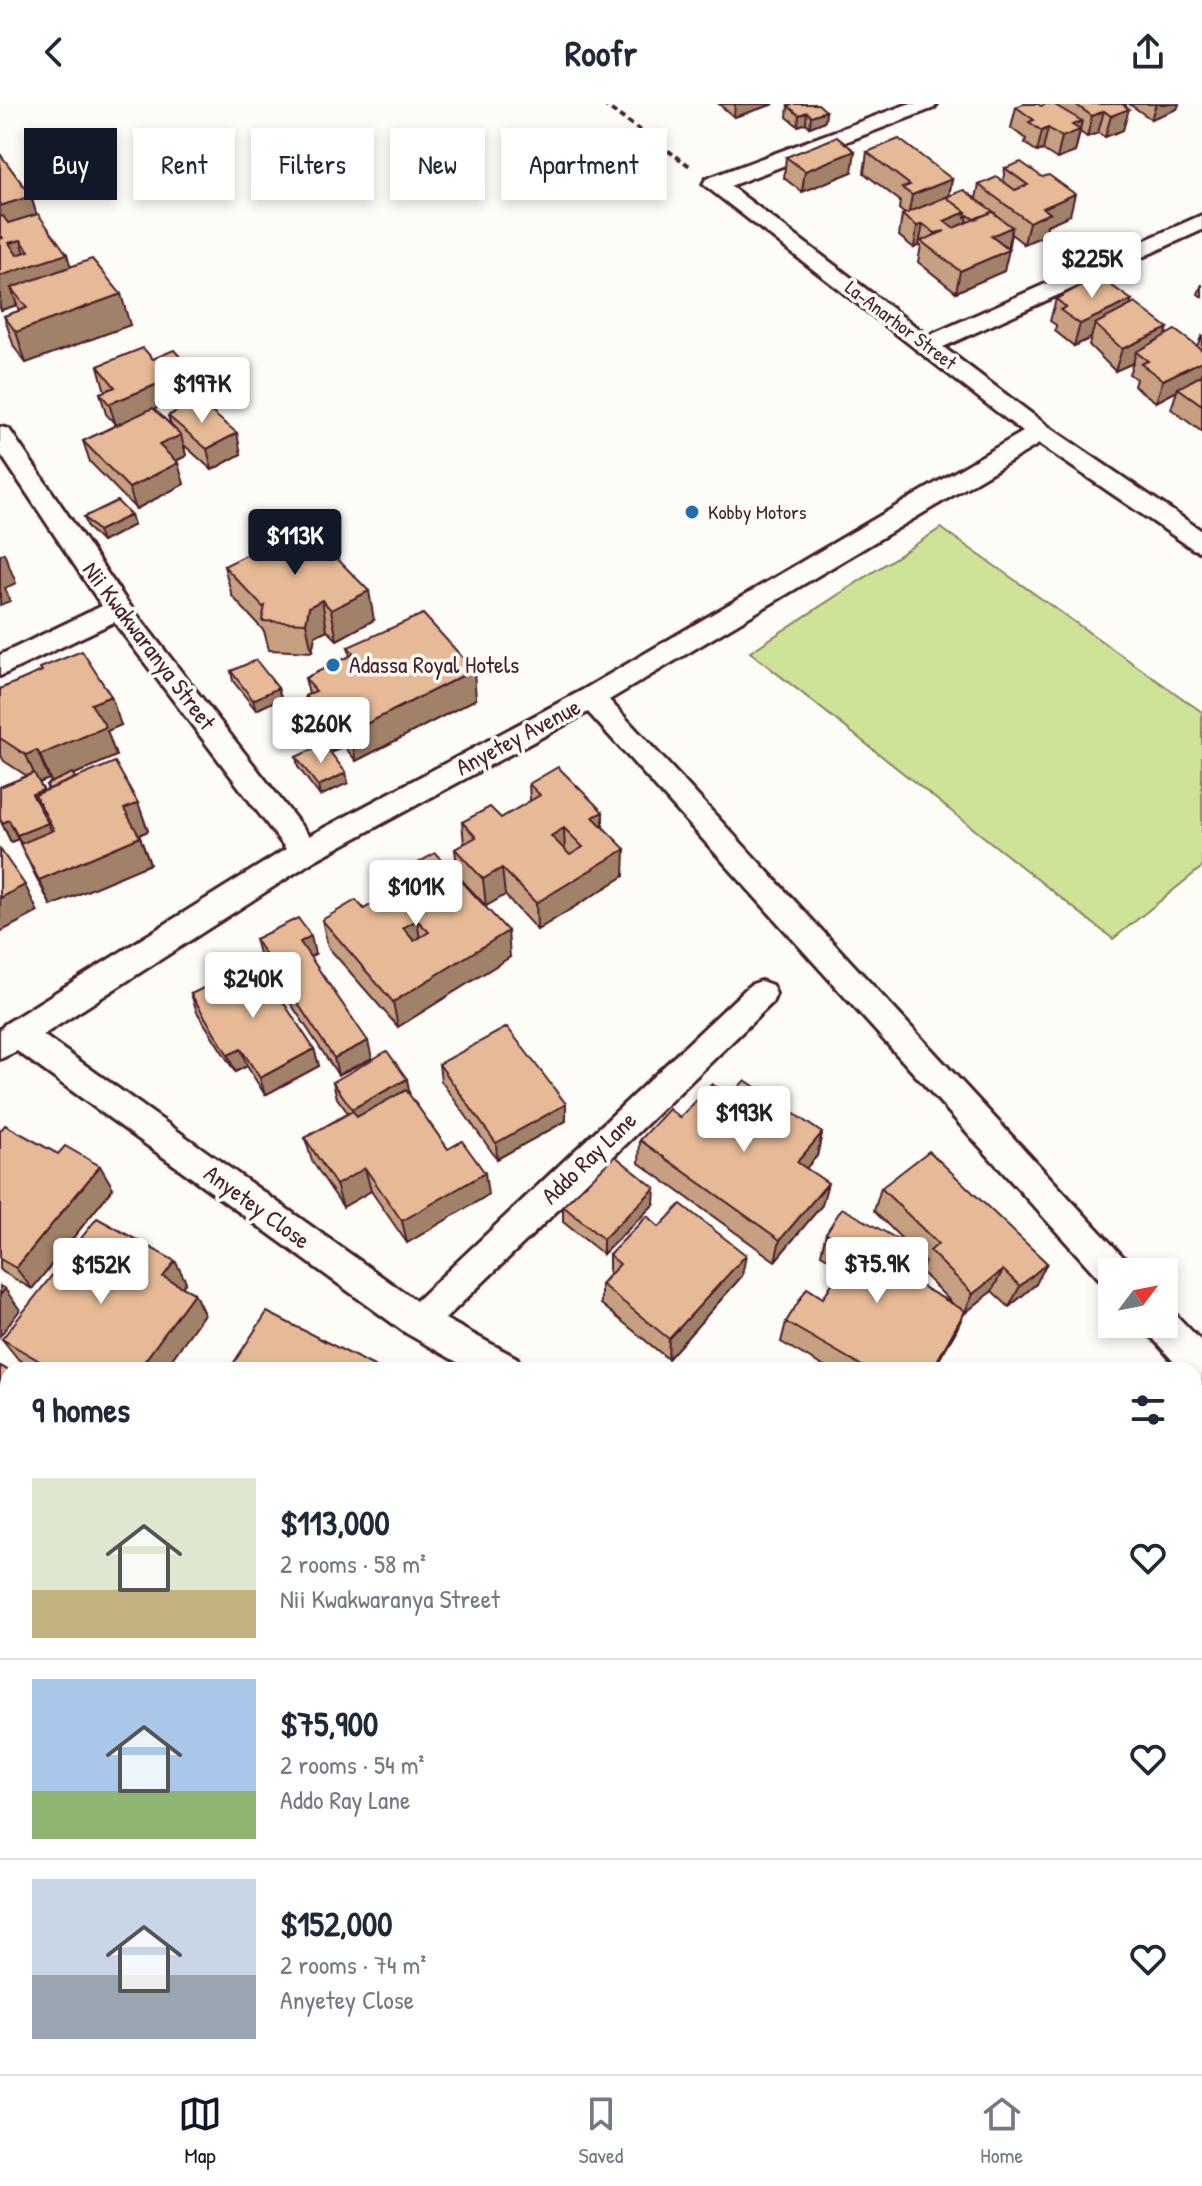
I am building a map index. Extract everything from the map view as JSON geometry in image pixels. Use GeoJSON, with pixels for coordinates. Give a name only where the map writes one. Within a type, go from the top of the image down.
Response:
{"type":"FeatureCollection","features":[{"type":"Feature","properties":{"kind":"street"},"geometry":{"type":"LineString","coordinates":[[714,184],[927,104]]}},
{"type":"Feature","properties":{"kind":"street","name":"La-Anarhor Street"},"geometry":{"type":"LineString","coordinates":[[714,184],[1040,433],[1202,543]]}},
{"type":"Feature","properties":{"kind":"street"},"geometry":{"type":"LineString","coordinates":[[928,345],[1202,222]]}},
{"type":"Feature","properties":{"kind":"street","name":"Anyetey Avenue"},"geometry":{"type":"LineString","coordinates":[[8,1040],[305,852],[591,698],[1040,433]]}},
{"type":"Feature","properties":{"kind":"street","name":"Nii Kwakwaranya Street"},"geometry":{"type":"LineString","coordinates":[[0,435],[118,609],[305,852]]}},
{"type":"Feature","properties":{"kind":"street"},"geometry":{"type":"LineString","coordinates":[[0,666],[118,609]]}},
{"type":"Feature","properties":{"kind":"street"},"geometry":{"type":"LineString","coordinates":[[591,698],[1102,1258]]}},
{"type":"Feature","properties":{"kind":"street","name":"Addo Ray Lane"},"geometry":{"type":"LineString","coordinates":[[418,1322],[761,994]]}},
{"type":"Feature","properties":{"kind":"street","name":"Anyetey Close"},"geometry":{"type":"LineString","coordinates":[[8,1040],[418,1322],[490,1362]]}},
{"type":"Feature","properties":{"kind":"street"},"geometry":{"type":"LineString","coordinates":[[1175,1338],[1197,1362]]}},
{"type":"Feature","properties":{"kind":"path"},"geometry":{"type":"LineString","coordinates":[[603,104],[714,184]]}},
{"type":"Feature","properties":{"kind":"green space"},"geometry":{"type":"Polygon","coordinates":[[[941,528],[1202,712],[1202,867],[1113,939],[750,652],[941,528]]]}},
{"type":"Feature","properties":{"kind":"building"},"geometry":{"type":"Polygon","coordinates":[[[818,104],[826,111],[811,116],[807,112],[799,115],[788,106],[818,104]]]}},
{"type":"Feature","properties":{"kind":"building"},"geometry":{"type":"Polygon","coordinates":[[[1023,104],[1053,104],[1082,121],[1072,125],[1080,130],[1062,137],[1048,128],[1042,131],[1029,122],[1034,120],[1016,107],[1023,104]]]}},
{"type":"Feature","properties":{"kind":"building"},"geometry":{"type":"Polygon","coordinates":[[[1075,104],[1122,104],[1129,109],[1111,116],[1104,111],[1092,116],[1075,104]]]}},
{"type":"Feature","properties":{"kind":"building"},"geometry":{"type":"Polygon","coordinates":[[[837,137],[855,151],[805,171],[786,157],[837,137]]]}},
{"type":"Feature","properties":{"kind":"building"},"geometry":{"type":"Polygon","coordinates":[[[899,139],[952,179],[912,195],[902,188],[910,185],[867,152],[899,139]]]}},
{"type":"Feature","properties":{"kind":"building"},"geometry":{"type":"Polygon","coordinates":[[[0,154],[24,187],[24,198],[0,206],[0,154]]]}},
{"type":"Feature","properties":{"kind":"building"},"geometry":{"type":"Polygon","coordinates":[[[1021,162],[1042,177],[1049,175],[1075,194],[1043,208],[1050,213],[1029,222],[979,185],[997,177],[1015,190],[1028,185],[1005,168],[1021,162]]]}},
{"type":"Feature","properties":{"kind":"building"},"geometry":{"type":"Polygon","coordinates":[[[964,190],[994,212],[974,219],[968,215],[965,217],[966,212],[946,197],[964,190]]]}},
{"type":"Feature","properties":{"kind":"building"},"geometry":{"type":"Polygon","coordinates":[[[946,197],[966,212],[944,221],[953,228],[992,212],[1012,227],[991,236],[1009,250],[960,271],[921,241],[945,231],[935,233],[923,224],[917,226],[902,215],[946,197]]]}},
{"type":"Feature","properties":{"kind":"building"},"geometry":{"type":"Polygon","coordinates":[[[38,214],[67,254],[0,276],[0,239],[3,238],[0,234],[0,217],[3,216],[8,223],[38,214]],[[21,240],[9,243],[17,255],[29,251],[21,240]]]}},
{"type":"Feature","properties":{"kind":"building"},"geometry":{"type":"Polygon","coordinates":[[[92,259],[121,294],[16,332],[4,316],[27,308],[11,288],[92,259]]]}},
{"type":"Feature","properties":{"kind":"building"},"geometry":{"type":"Polygon","coordinates":[[[1098,276],[1132,300],[1080,324],[1060,310],[1066,307],[1056,299],[1098,276]]]}},
{"type":"Feature","properties":{"kind":"building"},"geometry":{"type":"Polygon","coordinates":[[[1135,303],[1168,328],[1122,349],[1095,324],[1135,303]]]}},
{"type":"Feature","properties":{"kind":"building"},"geometry":{"type":"Polygon","coordinates":[[[1175,330],[1202,350],[1202,361],[1163,380],[1141,364],[1148,361],[1136,352],[1175,330]]]}},
{"type":"Feature","properties":{"kind":"building"},"geometry":{"type":"Polygon","coordinates":[[[143,348],[153,359],[174,350],[198,377],[176,386],[170,379],[109,404],[100,393],[115,387],[98,366],[143,348]]]}},
{"type":"Feature","properties":{"kind":"building"},"geometry":{"type":"Polygon","coordinates":[[[1202,375],[1202,405],[1178,388],[1202,375]]]}},
{"type":"Feature","properties":{"kind":"building"},"geometry":{"type":"Polygon","coordinates":[[[197,400],[237,433],[207,449],[168,416],[197,400]]]}},
{"type":"Feature","properties":{"kind":"building"},"geometry":{"type":"Polygon","coordinates":[[[153,408],[181,435],[159,445],[178,463],[129,488],[83,441],[153,408]]]}},
{"type":"Feature","properties":{"kind":"building"},"geometry":{"type":"Polygon","coordinates":[[[117,501],[131,515],[98,531],[84,517],[117,501]]]}},
{"type":"Feature","properties":{"kind":"building"},"geometry":{"type":"Polygon","coordinates":[[[305,526],[369,591],[331,610],[322,600],[309,607],[306,623],[262,621],[265,606],[224,566],[305,526]]]}},
{"type":"Feature","properties":{"kind":"building"},"geometry":{"type":"Polygon","coordinates":[[[423,614],[474,670],[350,732],[338,718],[327,723],[305,696],[316,691],[305,678],[354,654],[348,647],[423,614]]]}},
{"type":"Feature","properties":{"kind":"building"},"geometry":{"type":"Polygon","coordinates":[[[82,651],[111,696],[91,704],[106,727],[40,755],[37,750],[26,755],[0,738],[0,689],[82,651]]]}},
{"type":"Feature","properties":{"kind":"building"},"geometry":{"type":"Polygon","coordinates":[[[256,660],[278,688],[253,700],[231,671],[256,660]]]}},
{"type":"Feature","properties":{"kind":"building"},"geometry":{"type":"Polygon","coordinates":[[[324,744],[346,773],[318,786],[296,757],[324,744]]]}},
{"type":"Feature","properties":{"kind":"building"},"geometry":{"type":"Polygon","coordinates":[[[115,762],[138,803],[124,809],[140,837],[39,880],[20,844],[54,830],[35,795],[115,762]]]}},
{"type":"Feature","properties":{"kind":"building"},"geometry":{"type":"Polygon","coordinates":[[[558,767],[603,812],[593,817],[625,849],[536,903],[502,868],[483,879],[455,849],[476,837],[462,822],[490,807],[501,818],[540,795],[529,784],[558,767]],[[564,828],[551,836],[570,855],[583,847],[564,828]]]}},
{"type":"Feature","properties":{"kind":"building"},"geometry":{"type":"Polygon","coordinates":[[[34,773],[43,790],[32,794],[48,823],[17,835],[9,820],[2,823],[0,819],[0,787],[34,773]]]}},
{"type":"Feature","properties":{"kind":"building"},"geometry":{"type":"Polygon","coordinates":[[[72,773],[75,778],[49,789],[46,785],[72,773]]]}},
{"type":"Feature","properties":{"kind":"building"},"geometry":{"type":"Polygon","coordinates":[[[0,849],[25,885],[0,898],[0,849]]]}},
{"type":"Feature","properties":{"kind":"building"},"geometry":{"type":"Polygon","coordinates":[[[435,853],[508,931],[393,1002],[322,920],[356,900],[364,909],[400,887],[393,878],[435,853]],[[417,920],[403,928],[414,941],[429,932],[417,920]]]}},
{"type":"Feature","properties":{"kind":"building"},"geometry":{"type":"Polygon","coordinates":[[[298,918],[311,936],[300,942],[368,1041],[334,1058],[255,939],[298,918]]]}},
{"type":"Feature","properties":{"kind":"building"},"geometry":{"type":"Polygon","coordinates":[[[257,962],[314,1049],[260,1078],[241,1049],[228,1055],[191,994],[257,962]]]}},
{"type":"Feature","properties":{"kind":"building"},"geometry":{"type":"Polygon","coordinates":[[[507,1027],[566,1104],[496,1143],[439,1064],[507,1027]]]}},
{"type":"Feature","properties":{"kind":"building"},"geometry":{"type":"Polygon","coordinates":[[[387,1051],[407,1079],[352,1109],[333,1082],[387,1051]]]}},
{"type":"Feature","properties":{"kind":"building"},"geometry":{"type":"Polygon","coordinates":[[[745,1080],[822,1133],[797,1162],[828,1183],[780,1240],[640,1140],[669,1109],[680,1118],[712,1084],[730,1096],[745,1080]]]}},
{"type":"Feature","properties":{"kind":"building"},"geometry":{"type":"Polygon","coordinates":[[[406,1090],[448,1149],[462,1141],[485,1173],[402,1221],[365,1168],[336,1185],[305,1138],[353,1111],[357,1117],[406,1090]]]}},
{"type":"Feature","properties":{"kind":"building"},"geometry":{"type":"Polygon","coordinates":[[[5,1125],[58,1154],[65,1146],[100,1166],[16,1268],[0,1259],[0,1131],[5,1125]]]}},
{"type":"Feature","properties":{"kind":"building"},"geometry":{"type":"Polygon","coordinates":[[[929,1151],[1047,1263],[1020,1286],[1003,1270],[973,1294],[930,1251],[938,1244],[881,1188],[929,1151]]]}},
{"type":"Feature","properties":{"kind":"building"},"geometry":{"type":"Polygon","coordinates":[[[615,1156],[655,1188],[603,1239],[563,1206],[615,1156]]]}},
{"type":"Feature","properties":{"kind":"building"},"geometry":{"type":"Polygon","coordinates":[[[681,1204],[746,1255],[669,1339],[601,1284],[620,1264],[609,1255],[647,1216],[659,1227],[681,1204]]]}},
{"type":"Feature","properties":{"kind":"building"},"geometry":{"type":"Polygon","coordinates":[[[842,1208],[917,1250],[901,1275],[965,1311],[936,1362],[855,1362],[786,1322],[807,1288],[823,1298],[854,1248],[826,1233],[842,1208]]]}},
{"type":"Feature","properties":{"kind":"building"},"geometry":{"type":"Polygon","coordinates":[[[97,1218],[175,1261],[163,1277],[194,1293],[144,1362],[41,1362],[2,1339],[97,1218]]]}},
{"type":"Feature","properties":{"kind":"building"},"geometry":{"type":"Polygon","coordinates":[[[267,1312],[366,1362],[234,1362],[267,1312]]]}},
{"type":"Feature","properties":{"kind":"place","name":"Kobby Motors"},"geometry":{"type":"Point","coordinates":[692,512]}},
{"type":"Feature","properties":{"kind":"place","name":"Adassa Royal Hotels"},"geometry":{"type":"Point","coordinates":[333,665]}}]}
